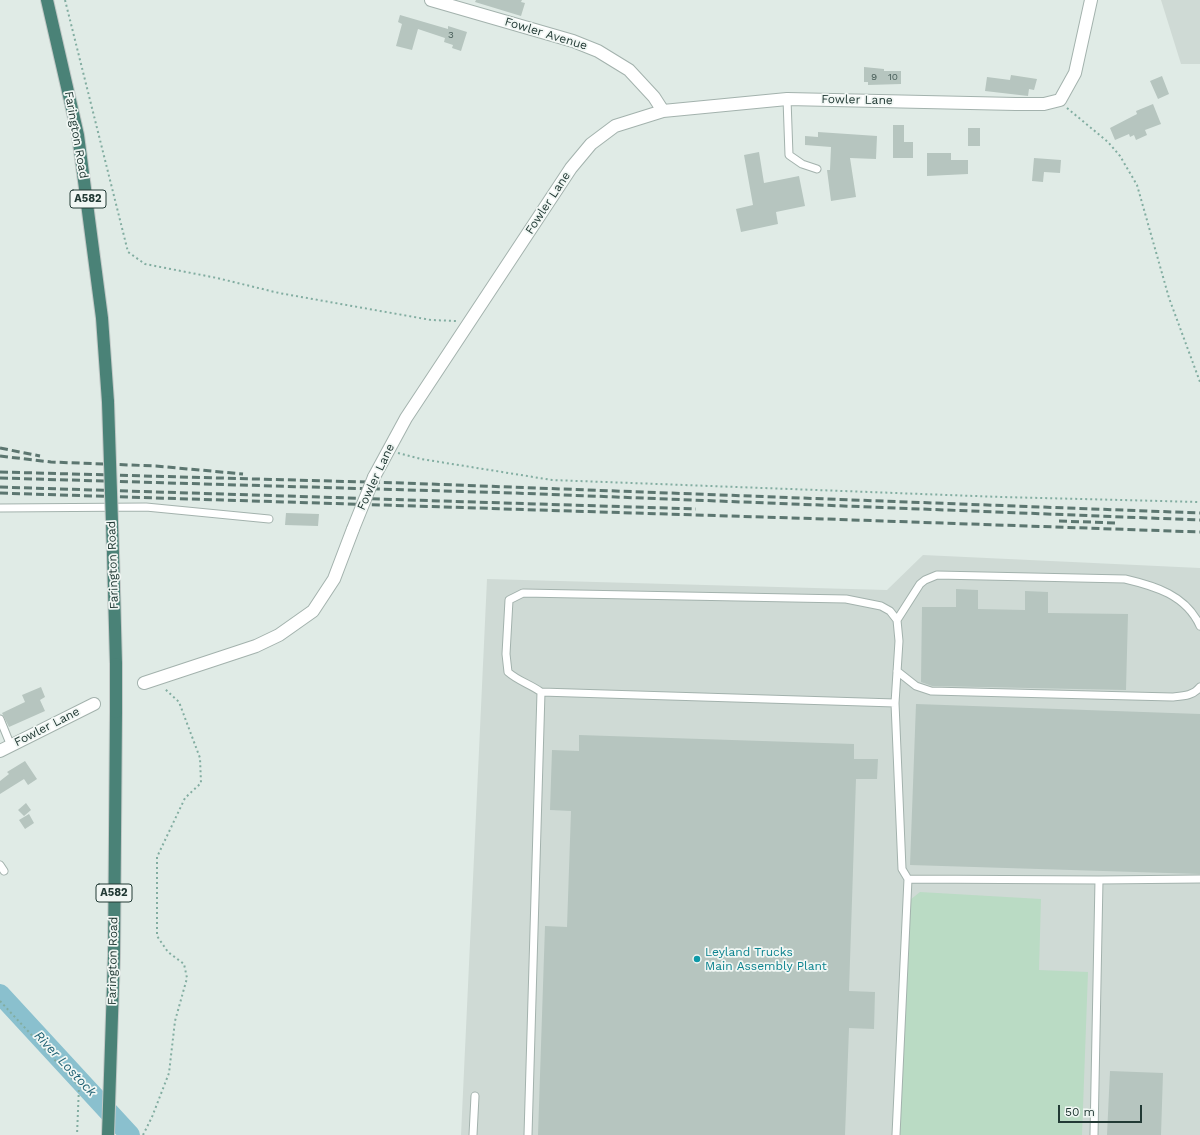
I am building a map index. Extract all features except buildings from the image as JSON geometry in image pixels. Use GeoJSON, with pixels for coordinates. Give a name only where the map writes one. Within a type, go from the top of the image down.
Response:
{"type":"FeatureCollection","features":[{"type":"Feature","properties":{"kind":"highway","name":"Farington Road"},"geometry":{"type":"LineString","coordinates":[[47,0],[78,135],[102,318],[108,402],[116,664],[111,1075],[108,1135]]}},
{"type":"Feature","properties":{"kind":"street","name":"Fowler Avenue"},"geometry":{"type":"LineString","coordinates":[[431,0],[573,41],[598,51],[629,70],[654,97],[663,111]]}},
{"type":"Feature","properties":{"kind":"street"},"geometry":{"type":"LineString","coordinates":[[1060,100],[1074,73],[1090,0]]}},
{"type":"Feature","properties":{"kind":"street","name":"Fowler Lane"},"geometry":{"type":"LineString","coordinates":[[150,682],[256,646],[279,636],[313,611],[334,578],[374,477],[406,418],[571,168],[591,144],[615,126],[663,111],[787,99],[1016,104],[1044,104],[1060,100]]}},
{"type":"Feature","properties":{"kind":"street","name":"Fowler Lane"},"geometry":{"type":"LineString","coordinates":[[6,748],[94,704]]}},
{"type":"Feature","properties":{"kind":"lane"},"geometry":{"type":"LineString","coordinates":[[787,99],[789,155],[802,164],[817,169]]}},
{"type":"Feature","properties":{"kind":"lane"},"geometry":{"type":"LineString","coordinates":[[0,508],[146,507],[269,519]]}},
{"type":"Feature","properties":{"kind":"lane"},"geometry":{"type":"LineString","coordinates":[[897,620],[920,584],[937,575],[1124,580],[1154,586],[1170,594],[1189,608],[1200,626]]}},
{"type":"Feature","properties":{"kind":"lane"},"geometry":{"type":"LineString","coordinates":[[895,703],[541,692],[529,683],[517,680],[508,672],[506,654],[510,600],[523,593],[535,592],[846,599],[880,606],[890,611],[897,620],[899,641],[895,703],[902,869],[908,879],[896,1135]]}},
{"type":"Feature","properties":{"kind":"lane"},"geometry":{"type":"LineString","coordinates":[[897,671],[916,686],[930,691],[1184,696],[1195,693],[1200,687]]}},
{"type":"Feature","properties":{"kind":"lane"},"geometry":{"type":"LineString","coordinates":[[528,1135],[541,692]]}},
{"type":"Feature","properties":{"kind":"lane"},"geometry":{"type":"LineString","coordinates":[[0,719],[6,748]]}},
{"type":"Feature","properties":{"kind":"lane"},"geometry":{"type":"LineString","coordinates":[[908,879],[1200,879]]}},
{"type":"Feature","properties":{"kind":"lane"},"geometry":{"type":"LineString","coordinates":[[1094,1135],[1098,880]]}},
{"type":"Feature","properties":{"kind":"lane"},"geometry":{"type":"LineString","coordinates":[[473,1135],[475,1096]]}},
{"type":"Feature","properties":{"kind":"path"},"geometry":{"type":"LineString","coordinates":[[65,0],[128,252],[145,264],[217,278],[279,293],[431,320],[469,322]]}},
{"type":"Feature","properties":{"kind":"path"},"geometry":{"type":"LineString","coordinates":[[1060,100],[1108,142],[1120,156],[1137,185],[1169,298],[1200,382]]}},
{"type":"Feature","properties":{"kind":"path"},"geometry":{"type":"LineString","coordinates":[[388,450],[421,459],[552,480],[1001,498],[1200,502]]}},
{"type":"Feature","properties":{"kind":"path"},"geometry":{"type":"LineString","coordinates":[[143,1135],[151,1120],[169,1073],[174,1027],[188,978],[184,964],[168,952],[157,936],[157,858],[185,798],[201,783],[200,758],[179,702],[150,682]]}},
{"type":"Feature","properties":{"kind":"path"},"geometry":{"type":"LineString","coordinates":[[0,1001],[79,1086],[77,1135]]}},
{"type":"Feature","properties":{"kind":"shaded area"},"geometry":{"type":"Polygon","coordinates":[[[1161,0],[1200,0],[1200,64],[1181,64],[1161,0]]]}},
{"type":"Feature","properties":{"kind":"shaded area"},"geometry":{"type":"Polygon","coordinates":[[[923,555],[1200,568],[1200,1135],[461,1135],[487,579],[887,590],[923,555]]]}},
{"type":"Feature","properties":{"kind":"green space"},"geometry":{"type":"Polygon","coordinates":[[[920,892],[1041,899],[1039,970],[1088,972],[1082,1135],[900,1135],[908,919],[910,900],[920,892]]]}},
{"type":"Feature","properties":{"kind":"waterway","name":"River Lostock"},"geometry":{"type":"LineString","coordinates":[[0,994],[130,1135]]}},
{"type":"Feature","properties":{"kind":"railway"},"geometry":{"type":"LineString","coordinates":[[0,448],[40,456]]}},
{"type":"Feature","properties":{"kind":"railway"},"geometry":{"type":"LineString","coordinates":[[0,456],[51,462],[156,466],[243,474]]}},
{"type":"Feature","properties":{"kind":"railway"},"geometry":{"type":"LineString","coordinates":[[0,472],[403,483],[1200,513]]}},
{"type":"Feature","properties":{"kind":"railway"},"geometry":{"type":"LineString","coordinates":[[0,478],[514,493],[1200,520]]}},
{"type":"Feature","properties":{"kind":"railway"},"geometry":{"type":"LineString","coordinates":[[0,487],[696,509]]}},
{"type":"Feature","properties":{"kind":"railway"},"geometry":{"type":"LineString","coordinates":[[0,493],[1200,532]]}},
{"type":"Feature","properties":{"kind":"railway"},"geometry":{"type":"LineString","coordinates":[[1059,521],[1117,523]]}},
{"type":"Feature","properties":{"kind":"place","name":"Leyland Trucks Main Assembly Plant"},"geometry":{"type":"Point","coordinates":[697,959]}}]}
